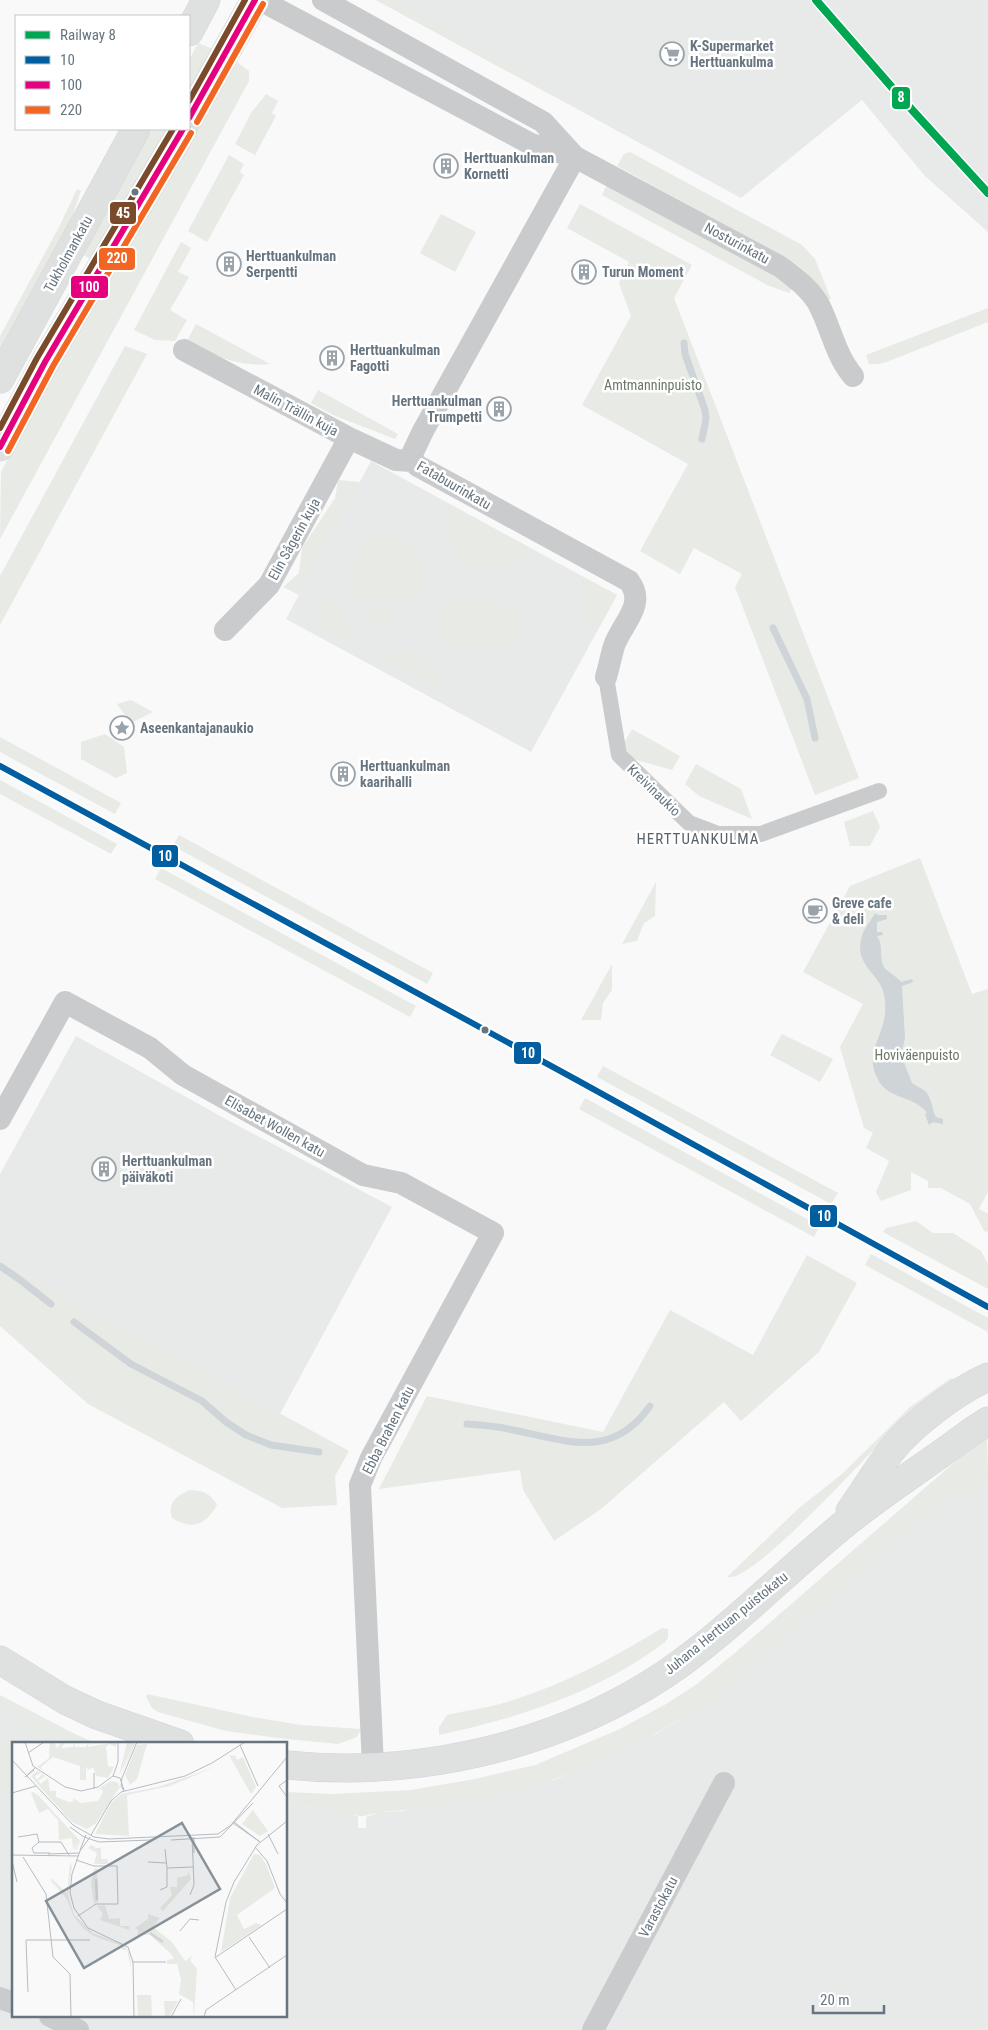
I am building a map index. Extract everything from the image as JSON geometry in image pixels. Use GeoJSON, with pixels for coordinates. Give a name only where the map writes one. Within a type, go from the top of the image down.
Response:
{"type":"FeatureCollection","features":[{"type":"Feature","properties":{"kind":"main road"},"geometry":{"type":"LineString","coordinates":[[190,30],[206,0]]}},
{"type":"Feature","properties":{"kind":"main road"},"geometry":{"type":"LineString","coordinates":[[190,116],[255,0]]}},
{"type":"Feature","properties":{"kind":"main road","name":"Tukholmankatu"},"geometry":{"type":"LineString","coordinates":[[0,379],[135,130]]}},
{"type":"Feature","properties":{"kind":"main road"},"geometry":{"type":"LineString","coordinates":[[0,447],[45,362],[182,130]]}},
{"type":"Feature","properties":{"kind":"main road","name":"Juhana Herttuan puistokatu"},"geometry":{"type":"LineString","coordinates":[[838,1529],[892,1450],[948,1400],[988,1377]]}},
{"type":"Feature","properties":{"kind":"main road","name":"Juhana Herttuan puistokatu"},"geometry":{"type":"LineString","coordinates":[[288,1765],[373,1766],[459,1756],[513,1743],[566,1725],[640,1689],[664,1674],[713,1637],[838,1529],[970,1432],[988,1421]]}},
{"type":"Feature","properties":{"kind":"main road"},"geometry":{"type":"LineString","coordinates":[[0,1660],[65,1700],[96,1715],[174,1742]]}},
{"type":"Feature","properties":{"kind":"street","name":"Nosturinkatu"},"geometry":{"type":"LineString","coordinates":[[260,0],[531,144],[575,157],[779,266],[803,284],[818,303],[843,364],[853,376]]}},
{"type":"Feature","properties":{"kind":"street","name":"Nosturinkatu"},"geometry":{"type":"LineString","coordinates":[[323,0],[542,122],[575,157]]}},
{"type":"Feature","properties":{"kind":"street","name":"Fatabuurinkatu"},"geometry":{"type":"LineString","coordinates":[[575,157],[423,432],[413,452],[412,461],[628,581],[635,590],[636,600],[633,610],[614,646],[606,678]]}},
{"type":"Feature","properties":{"kind":"street","name":"Malin Trällin kuja"},"geometry":{"type":"LineString","coordinates":[[184,350],[349,438],[396,460],[412,461]]}},
{"type":"Feature","properties":{"kind":"street","name":"Elin Sågerin kuja"},"geometry":{"type":"LineString","coordinates":[[224,630],[268,585],[349,438]]}},
{"type":"Feature","properties":{"kind":"street","name":"Kreivinaukio"},"geometry":{"type":"LineString","coordinates":[[606,678],[619,755],[689,823],[718,834],[761,834],[879,791]]}},
{"type":"Feature","properties":{"kind":"street","name":"Elisabet Wollen katu"},"geometry":{"type":"LineString","coordinates":[[0,1119],[65,1002],[150,1048],[182,1075],[363,1175],[401,1183],[493,1233]]}},
{"type":"Feature","properties":{"kind":"street","name":"Ebba Brahen katu"},"geometry":{"type":"LineString","coordinates":[[373,1766],[360,1485],[371,1458],[493,1233]]}},
{"type":"Feature","properties":{"kind":"street","name":"Varastokatu"},"geometry":{"type":"LineString","coordinates":[[593,2030],[724,1783]]}},
{"type":"Feature","properties":{"kind":"street"},"geometry":{"type":"LineString","coordinates":[[0,1998],[12,2002]]}},
{"type":"Feature","properties":{"kind":"street"},"geometry":{"type":"LineString","coordinates":[[54,2018],[78,2030]]}},
{"type":"Feature","properties":{"kind":"shaded area"},"geometry":{"type":"Polygon","coordinates":[[[376,0],[988,0],[988,232],[925,176],[862,100],[741,198],[376,0]]]}},
{"type":"Feature","properties":{"kind":"shaded area"},"geometry":{"type":"Polygon","coordinates":[[[371,461],[617,595],[531,752],[286,619],[371,461]]]}},
{"type":"Feature","properties":{"kind":"shaded area"},"geometry":{"type":"Polygon","coordinates":[[[875,913],[887,915],[887,919],[877,922],[877,932],[882,932],[883,935],[877,936],[883,965],[886,970],[901,982],[912,979],[913,982],[902,986],[905,1038],[901,1055],[912,1083],[928,1094],[936,1117],[943,1119],[943,1124],[933,1122],[929,1125],[925,1114],[927,1113],[922,1108],[885,1088],[875,1073],[873,1055],[883,1022],[885,1002],[880,984],[864,962],[860,951],[860,944],[864,930],[875,913]]]}},
{"type":"Feature","properties":{"kind":"shaded area"},"geometry":{"type":"Polygon","coordinates":[[[76,1036],[233,1123],[392,1207],[280,1414],[0,1261],[0,1174],[76,1036]]]}},
{"type":"Feature","properties":{"kind":"shaded area"},"geometry":{"type":"Polygon","coordinates":[[[988,1463],[988,2030],[0,2030],[0,1710],[55,1742],[12,1742],[12,2018],[288,2018],[288,1804],[350,1813],[358,1817],[358,1828],[366,1828],[366,1817],[380,1812],[402,1811],[556,1779],[607,1758],[656,1734],[691,1712],[703,1710],[988,1463]]]}},
{"type":"Feature","properties":{"kind":"green space"},"geometry":{"type":"Polygon","coordinates":[[[376,0],[393,0],[555,92],[553,96],[376,0]]]}},
{"type":"Feature","properties":{"kind":"green space"},"geometry":{"type":"Polygon","coordinates":[[[198,43],[213,49],[190,92],[190,58],[198,43]]]}},
{"type":"Feature","properties":{"kind":"green space"},"geometry":{"type":"Polygon","coordinates":[[[237,62],[249,71],[249,81],[0,539],[1,472],[56,369],[237,62]]]}},
{"type":"Feature","properties":{"kind":"green space"},"geometry":{"type":"Polygon","coordinates":[[[266,94],[278,101],[272,113],[276,116],[255,155],[235,144],[251,113],[266,94]]]}},
{"type":"Feature","properties":{"kind":"green space"},"geometry":{"type":"Polygon","coordinates":[[[151,130],[168,130],[92,260],[84,255],[151,130]]]}},
{"type":"Feature","properties":{"kind":"green space"},"geometry":{"type":"Polygon","coordinates":[[[630,152],[802,245],[815,259],[831,299],[826,300],[805,271],[790,260],[617,166],[624,154],[630,152]]]}},
{"type":"Feature","properties":{"kind":"green space"},"geometry":{"type":"Polygon","coordinates":[[[229,155],[244,164],[240,172],[244,175],[207,242],[188,231],[229,155]]]}},
{"type":"Feature","properties":{"kind":"green space"},"geometry":{"type":"Polygon","coordinates":[[[607,185],[772,275],[792,289],[789,293],[767,285],[602,195],[607,185]]]}},
{"type":"Feature","properties":{"kind":"green space"},"geometry":{"type":"Polygon","coordinates":[[[77,189],[81,191],[68,228],[0,356],[0,336],[59,227],[77,189]]]}},
{"type":"Feature","properties":{"kind":"green space","name":"Amtmanninpuisto"},"geometry":{"type":"Polygon","coordinates":[[[580,204],[692,265],[674,298],[859,778],[815,795],[735,587],[742,574],[694,548],[680,574],[640,551],[688,464],[582,405],[631,316],[619,283],[629,262],[567,228],[580,204]]]}},
{"type":"Feature","properties":{"kind":"green space"},"geometry":{"type":"Polygon","coordinates":[[[441,214],[476,232],[455,272],[420,253],[441,214]]]}},
{"type":"Feature","properties":{"kind":"green space"},"geometry":{"type":"Polygon","coordinates":[[[181,242],[191,248],[178,272],[189,277],[170,310],[187,320],[175,341],[155,340],[134,330],[181,242]]]}},
{"type":"Feature","properties":{"kind":"green space"},"geometry":{"type":"Polygon","coordinates":[[[988,308],[988,322],[889,361],[880,364],[869,364],[866,355],[988,308]]]}},
{"type":"Feature","properties":{"kind":"green space"},"geometry":{"type":"Polygon","coordinates":[[[196,324],[270,364],[259,365],[237,362],[207,351],[188,339],[196,324]]]}},
{"type":"Feature","properties":{"kind":"green space"},"geometry":{"type":"Polygon","coordinates":[[[125,346],[147,354],[0,625],[0,576],[125,346]]]}},
{"type":"Feature","properties":{"kind":"green space"},"geometry":{"type":"Polygon","coordinates":[[[318,390],[398,434],[395,439],[333,415],[311,403],[318,390]]]}},
{"type":"Feature","properties":{"kind":"green space"},"geometry":{"type":"Polygon","coordinates":[[[338,480],[360,482],[299,595],[283,587],[299,573],[302,548],[335,498],[338,480]]]}},
{"type":"Feature","properties":{"kind":"green space"},"geometry":{"type":"Polygon","coordinates":[[[449,504],[539,553],[498,567],[481,570],[468,569],[458,563],[451,551],[448,531],[449,504]]]}},
{"type":"Feature","properties":{"kind":"green space"},"geometry":{"type":"Polygon","coordinates":[[[379,532],[393,534],[405,541],[415,551],[421,563],[423,575],[420,587],[411,596],[387,605],[364,601],[354,595],[348,586],[347,576],[355,555],[370,538],[379,532]]]}},
{"type":"Feature","properties":{"kind":"green space"},"geometry":{"type":"Polygon","coordinates":[[[585,578],[617,595],[596,633],[586,621],[580,607],[580,593],[585,578]]]}},
{"type":"Feature","properties":{"kind":"green space"},"geometry":{"type":"Polygon","coordinates":[[[331,595],[337,598],[345,609],[354,644],[312,621],[326,598],[331,595]]]}},
{"type":"Feature","properties":{"kind":"green space"},"geometry":{"type":"Polygon","coordinates":[[[468,598],[500,602],[514,610],[522,622],[515,635],[504,645],[489,650],[473,651],[458,648],[446,640],[439,628],[439,611],[449,601],[468,598]]]}},
{"type":"Feature","properties":{"kind":"green space"},"geometry":{"type":"Polygon","coordinates":[[[381,607],[388,608],[395,613],[392,623],[380,629],[371,626],[364,616],[369,610],[381,607]]]}},
{"type":"Feature","properties":{"kind":"green space"},"geometry":{"type":"Polygon","coordinates":[[[403,651],[411,652],[424,658],[432,669],[440,691],[381,659],[403,651]]]}},
{"type":"Feature","properties":{"kind":"green space"},"geometry":{"type":"Polygon","coordinates":[[[131,700],[153,712],[131,723],[117,704],[131,700]]]}},
{"type":"Feature","properties":{"kind":"green space"},"geometry":{"type":"Polygon","coordinates":[[[632,729],[680,756],[672,770],[633,759],[623,745],[632,729]]]}},
{"type":"Feature","properties":{"kind":"green space"},"geometry":{"type":"Polygon","coordinates":[[[105,734],[124,747],[127,773],[116,778],[81,759],[81,742],[105,734]]]}},
{"type":"Feature","properties":{"kind":"green space"},"geometry":{"type":"Polygon","coordinates":[[[0,737],[121,803],[115,814],[0,752],[0,737]]]}},
{"type":"Feature","properties":{"kind":"green space"},"geometry":{"type":"Polygon","coordinates":[[[696,764],[741,789],[752,819],[699,796],[685,784],[696,764]]]}},
{"type":"Feature","properties":{"kind":"green space"},"geometry":{"type":"Polygon","coordinates":[[[0,780],[117,844],[111,854],[0,794],[0,780]]]}},
{"type":"Feature","properties":{"kind":"green space"},"geometry":{"type":"Polygon","coordinates":[[[873,811],[880,827],[870,846],[850,846],[844,822],[873,811]]]}},
{"type":"Feature","properties":{"kind":"green space"},"geometry":{"type":"Polygon","coordinates":[[[179,835],[433,973],[427,984],[173,846],[179,835]]]}},
{"type":"Feature","properties":{"kind":"green space","name":"Hoviväenpuisto"},"geometry":{"type":"Polygon","coordinates":[[[920,858],[972,994],[988,989],[988,1192],[979,1209],[988,1214],[988,1232],[984,1231],[970,1204],[941,1188],[928,1188],[928,1181],[911,1172],[911,1190],[881,1201],[876,1192],[889,1161],[866,1148],[873,1133],[864,1128],[840,1047],[863,1004],[803,972],[850,886],[920,858]]]}},
{"type":"Feature","properties":{"kind":"green space"},"geometry":{"type":"Polygon","coordinates":[[[161,868],[416,1006],[410,1017],[155,879],[161,868]]]}},
{"type":"Feature","properties":{"kind":"green space"},"geometry":{"type":"Polygon","coordinates":[[[656,882],[655,916],[644,923],[637,941],[622,944],[656,882]]]}},
{"type":"Feature","properties":{"kind":"green space"},"geometry":{"type":"Polygon","coordinates":[[[612,964],[612,990],[603,1003],[601,1020],[581,1020],[612,964]]]}},
{"type":"Feature","properties":{"kind":"green space"},"geometry":{"type":"Polygon","coordinates":[[[782,1034],[833,1059],[820,1082],[770,1055],[782,1034]]]}},
{"type":"Feature","properties":{"kind":"green space"},"geometry":{"type":"Polygon","coordinates":[[[603,1066],[838,1193],[831,1204],[597,1077],[603,1066]]]}},
{"type":"Feature","properties":{"kind":"green space"},"geometry":{"type":"Polygon","coordinates":[[[585,1098],[820,1226],[814,1237],[579,1109],[585,1098]]]}},
{"type":"Feature","properties":{"kind":"green space"},"geometry":{"type":"Polygon","coordinates":[[[916,1221],[933,1233],[953,1233],[981,1251],[988,1264],[988,1289],[883,1232],[886,1228],[916,1221]]]}},
{"type":"Feature","properties":{"kind":"green space"},"geometry":{"type":"Polygon","coordinates":[[[871,1254],[988,1318],[988,1332],[865,1265],[871,1254]]]}},
{"type":"Feature","properties":{"kind":"green space"},"geometry":{"type":"Polygon","coordinates":[[[807,1255],[857,1283],[819,1352],[741,1421],[724,1402],[601,1509],[554,1541],[523,1490],[520,1470],[379,1489],[427,1396],[603,1432],[670,1310],[753,1355],[807,1255]]]}},
{"type":"Feature","properties":{"kind":"green space"},"geometry":{"type":"Polygon","coordinates":[[[0,1261],[349,1451],[335,1476],[337,1505],[282,1508],[88,1404],[0,1326],[0,1261]]]}},
{"type":"Feature","properties":{"kind":"green space"},"geometry":{"type":"Polygon","coordinates":[[[951,1378],[954,1379],[953,1383],[882,1441],[806,1520],[781,1543],[740,1574],[727,1577],[799,1508],[842,1474],[910,1407],[951,1378]]]}},
{"type":"Feature","properties":{"kind":"green space"},"geometry":{"type":"Polygon","coordinates":[[[987,1438],[988,1471],[972,1500],[950,1496],[703,1710],[684,1717],[632,1747],[553,1780],[497,1795],[440,1806],[359,1816],[288,1804],[288,1792],[333,1794],[411,1790],[475,1779],[535,1765],[620,1729],[666,1704],[697,1684],[957,1460],[987,1438]]]}},
{"type":"Feature","properties":{"kind":"green space"},"geometry":{"type":"Polygon","coordinates":[[[190,1490],[206,1493],[217,1505],[203,1522],[192,1525],[172,1518],[171,1513],[174,1500],[190,1490]]]}},
{"type":"Feature","properties":{"kind":"green space"},"geometry":{"type":"Polygon","coordinates":[[[662,1628],[668,1629],[668,1638],[665,1642],[640,1660],[586,1689],[528,1711],[439,1735],[439,1727],[447,1715],[500,1704],[568,1679],[625,1650],[662,1628]]]}},
{"type":"Feature","properties":{"kind":"green space"},"geometry":{"type":"Polygon","coordinates":[[[147,1694],[253,1717],[301,1725],[361,1729],[357,1737],[338,1744],[226,1731],[158,1712],[152,1708],[146,1697],[147,1694]]]}},
{"type":"Feature","properties":{"kind":"green space"},"geometry":{"type":"Polygon","coordinates":[[[0,1695],[93,1742],[26,1742],[44,1736],[0,1710],[0,1695]]]}},
{"type":"Feature","properties":{"kind":"green space"},"geometry":{"type":"Polygon","coordinates":[[[12,1747],[12,1792],[0,1794],[0,1750],[12,1747]]]}},
{"type":"Feature","properties":{"kind":"waterway"},"geometry":{"type":"LineString","coordinates":[[684,343],[685,354],[705,410],[706,419],[702,439]]}},
{"type":"Feature","properties":{"kind":"waterway"},"geometry":{"type":"LineString","coordinates":[[773,628],[807,699],[815,738]]}},
{"type":"Feature","properties":{"kind":"waterway"},"geometry":{"type":"LineString","coordinates":[[0,1266],[51,1304]]}},
{"type":"Feature","properties":{"kind":"waterway"},"geometry":{"type":"LineString","coordinates":[[74,1322],[131,1364],[202,1401],[226,1422],[246,1435],[271,1445],[319,1452]]}},
{"type":"Feature","properties":{"kind":"waterway"},"geometry":{"type":"LineString","coordinates":[[467,1424],[496,1427],[570,1441],[588,1442],[604,1440],[620,1434],[635,1423],[650,1406]]}},
{"type":"Feature","properties":{"kind":"rail line","name":"8"},"geometry":{"type":"LineString","coordinates":[[816,0],[903,100],[988,193]]}},
{"type":"Feature","properties":{"kind":"transit line","name":"45"},"geometry":{"type":"LineString","coordinates":[[190,99],[245,0]]}},
{"type":"Feature","properties":{"kind":"transit line","name":"100"},"geometry":{"type":"LineString","coordinates":[[190,116],[255,0]]}},
{"type":"Feature","properties":{"kind":"transit line","name":"220"},"geometry":{"type":"LineString","coordinates":[[197,122],[263,4]]}},
{"type":"Feature","properties":{"kind":"transit line","name":"45"},"geometry":{"type":"LineString","coordinates":[[0,428],[37,358],[172,130]]}},
{"type":"Feature","properties":{"kind":"transit line","name":"100"},"geometry":{"type":"LineString","coordinates":[[0,447],[45,362],[182,130]]}},
{"type":"Feature","properties":{"kind":"transit line","name":"220"},"geometry":{"type":"LineString","coordinates":[[8,451],[53,366],[191,133]]}},
{"type":"Feature","properties":{"kind":"transit line","name":"10"},"geometry":{"type":"LineString","coordinates":[[0,766],[575,1079],[988,1307]]}},
{"type":"Feature","properties":{"kind":"place","name":"K-Supermarket Herttuankulma"},"geometry":{"type":"Point","coordinates":[672,54]}},
{"type":"Feature","properties":{"kind":"place","name":"Herttuankulman Kornetti"},"geometry":{"type":"Point","coordinates":[446,166]}},
{"type":"Feature","properties":{"kind":"place","name":"Herttuankulman Serpentti"},"geometry":{"type":"Point","coordinates":[229,264]}},
{"type":"Feature","properties":{"kind":"place","name":"Turun Moment"},"geometry":{"type":"Point","coordinates":[584,272]}},
{"type":"Feature","properties":{"kind":"place","name":"Herttuankulman Fagotti"},"geometry":{"type":"Point","coordinates":[332,358]}},
{"type":"Feature","properties":{"kind":"place","name":"Herttuankulman Trumpetti"},"geometry":{"type":"Point","coordinates":[499,409]}},
{"type":"Feature","properties":{"kind":"place","name":"Aseenkantajanaukio"},"geometry":{"type":"Point","coordinates":[122,728]}},
{"type":"Feature","properties":{"kind":"place","name":"Herttuankulman kaarihalli"},"geometry":{"type":"Point","coordinates":[343,774]}},
{"type":"Feature","properties":{"kind":"place","name":"Greve cafe & deli"},"geometry":{"type":"Point","coordinates":[815,911]}},
{"type":"Feature","properties":{"kind":"place","name":"Herttuankulman päiväkoti"},"geometry":{"type":"Point","coordinates":[104,1169]}},
{"type":"Feature","properties":{"kind":"district","name":"HERTTUANKULMA"},"geometry":{"type":"Point","coordinates":[698,839]}}]}
